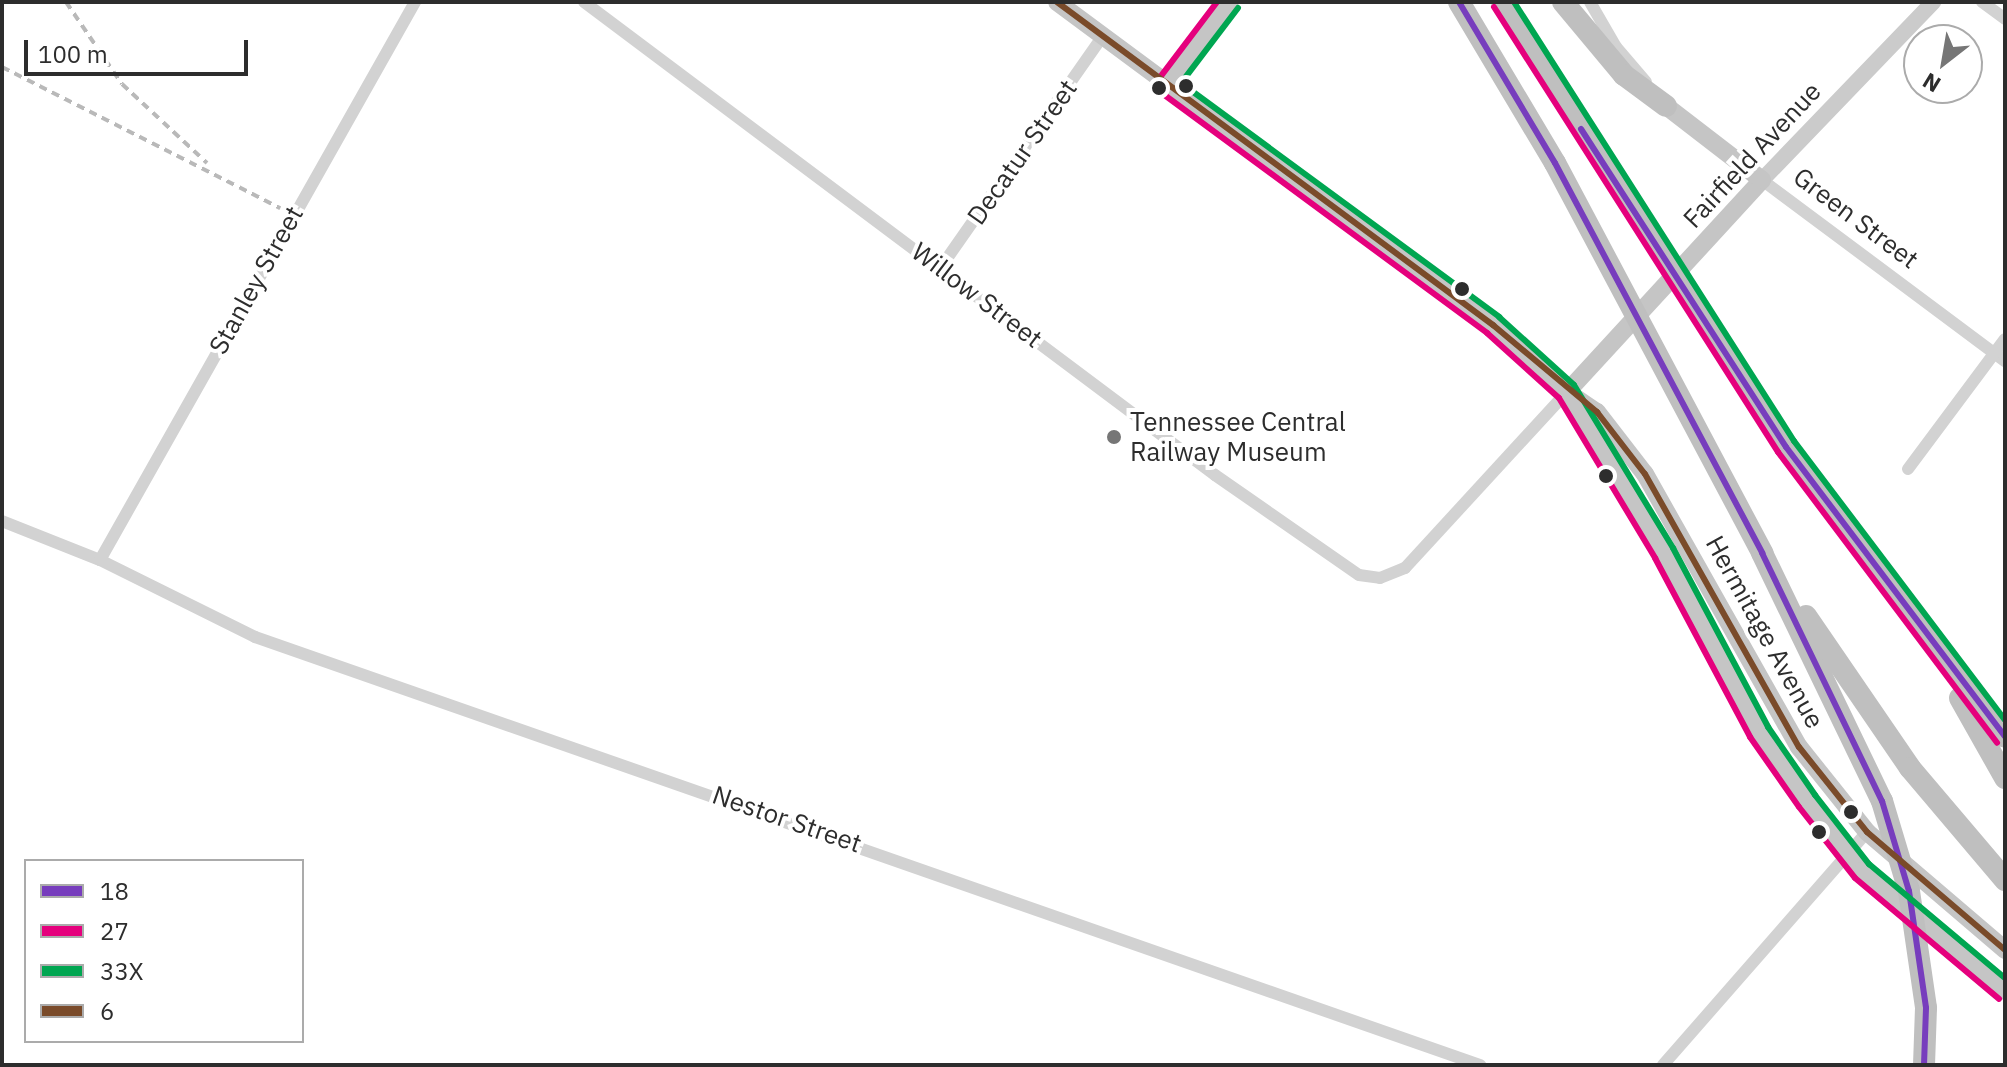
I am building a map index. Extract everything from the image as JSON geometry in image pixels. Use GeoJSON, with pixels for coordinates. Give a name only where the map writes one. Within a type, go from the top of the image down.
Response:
{"type":"FeatureCollection","features":[{"type":"Feature","properties":{"kind":"highway"},"geometry":{"type":"LineString","coordinates":[[1459,2],[1555,163],[1657,361],[1762,553],[1882,801],[1909,891],[1926,1008],[1924,1065]]}},
{"type":"Feature","properties":{"kind":"highway"},"geometry":{"type":"LineString","coordinates":[[1502,2],[1703,324],[1906,612],[2005,737]]}},
{"type":"Feature","properties":{"kind":"highway"},"geometry":{"type":"LineString","coordinates":[[1563,2],[1624,75],[1666,106]]}},
{"type":"Feature","properties":{"kind":"highway"},"geometry":{"type":"LineString","coordinates":[[1762,553],[1910,768],[2005,880]]}},
{"type":"Feature","properties":{"kind":"highway"},"geometry":{"type":"LineString","coordinates":[[1906,612],[2005,778]]}},
{"type":"Feature","properties":{"kind":"main road","name":"Hermitage Avenue"},"geometry":{"type":"LineString","coordinates":[[1057,2],[1486,319],[1567,392],[1597,412],[1645,474],[1799,747],[1867,832],[2005,950]]}},
{"type":"Feature","properties":{"kind":"main road"},"geometry":{"type":"LineString","coordinates":[[1167,85],[1230,2]]}},
{"type":"Feature","properties":{"kind":"main road","name":"Green Street"},"geometry":{"type":"LineString","coordinates":[[1666,106],[1762,180]]}},
{"type":"Feature","properties":{"kind":"main road","name":"Fairfield Avenue"},"geometry":{"type":"LineString","coordinates":[[1567,392],[1762,180]]}},
{"type":"Feature","properties":{"kind":"main road","name":"Hermitage Avenue"},"geometry":{"type":"LineString","coordinates":[[1567,392],[1664,553],[1759,732],[1849,855],[2005,991]]}},
{"type":"Feature","properties":{"kind":"street","name":"Stanley Street"},"geometry":{"type":"LineString","coordinates":[[100,560],[415,2]]}},
{"type":"Feature","properties":{"kind":"street","name":"Willow Street"},"geometry":{"type":"LineString","coordinates":[[584,2],[1215,475],[1350,570],[1375,578]]}},
{"type":"Feature","properties":{"kind":"street","name":"Green Street"},"geometry":{"type":"LineString","coordinates":[[1590,2],[1616,47],[1666,106]]}},
{"type":"Feature","properties":{"kind":"street","name":"Fairfield Avenue"},"geometry":{"type":"LineString","coordinates":[[1762,180],[1933,2]]}},
{"type":"Feature","properties":{"kind":"street"},"geometry":{"type":"LineString","coordinates":[[1982,2],[2005,19]]}},
{"type":"Feature","properties":{"kind":"street","name":"Decatur Street"},"geometry":{"type":"LineString","coordinates":[[941,267],[1102,37]]}},
{"type":"Feature","properties":{"kind":"street","name":"Green Street"},"geometry":{"type":"LineString","coordinates":[[1762,180],[2000,357]]}},
{"type":"Feature","properties":{"kind":"street"},"geometry":{"type":"LineString","coordinates":[[1908,469],[2000,357],[2005,339]]}},
{"type":"Feature","properties":{"kind":"street","name":"Fairfield Avenue"},"geometry":{"type":"LineString","coordinates":[[1375,578],[1405,568],[1567,392]]}},
{"type":"Feature","properties":{"kind":"street","name":"Nestor Street"},"geometry":{"type":"LineString","coordinates":[[2,521],[100,560],[255,637],[1480,1065]]}},
{"type":"Feature","properties":{"kind":"street"},"geometry":{"type":"LineString","coordinates":[[1663,1065],[1867,832]]}},
{"type":"Feature","properties":{"kind":"railway"},"geometry":{"type":"LineString","coordinates":[[66,2],[122,84],[207,163]]}},
{"type":"Feature","properties":{"kind":"railway"},"geometry":{"type":"LineString","coordinates":[[2,67],[280,208]]}},
{"type":"Feature","properties":{"kind":"transit line","name":"6"},"geometry":{"type":"LineString","coordinates":[[1057,2],[1493,325],[1597,412],[1645,474],[1799,747],[1867,832],[2005,950]]}},
{"type":"Feature","properties":{"kind":"transit line","name":"27"},"geometry":{"type":"LineString","coordinates":[[1217,2],[1158,80],[1159,91],[1487,333],[1559,398],[1655,558],[1750,737],[1799,807],[1855,878],[1999,999]]}},
{"type":"Feature","properties":{"kind":"transit line","name":"18"},"geometry":{"type":"LineString","coordinates":[[1459,2],[1555,163],[1762,553],[1882,801],[1909,891],[1926,1008],[1924,1065]]}},
{"type":"Feature","properties":{"kind":"transit line","name":"33X"},"geometry":{"type":"LineString","coordinates":[[1514,2],[1794,441],[2005,720]]}},
{"type":"Feature","properties":{"kind":"transit line","name":"27"},"geometry":{"type":"LineString","coordinates":[[1494,7],[1778,452],[1997,743]]}},
{"type":"Feature","properties":{"kind":"transit line","name":"33X"},"geometry":{"type":"LineString","coordinates":[[1238,8],[1181,83],[1499,317],[1574,385],[1673,548],[1768,727],[1815,795],[1869,864],[2005,978]]}},
{"type":"Feature","properties":{"kind":"transit line","name":"18"},"geometry":{"type":"LineString","coordinates":[[1581,129],[1786,447],[2005,737]]}},
{"type":"Feature","properties":{"kind":"place","name":"Tennessee Central Railway Museum"},"geometry":{"type":"Point","coordinates":[1114,437]}}]}
